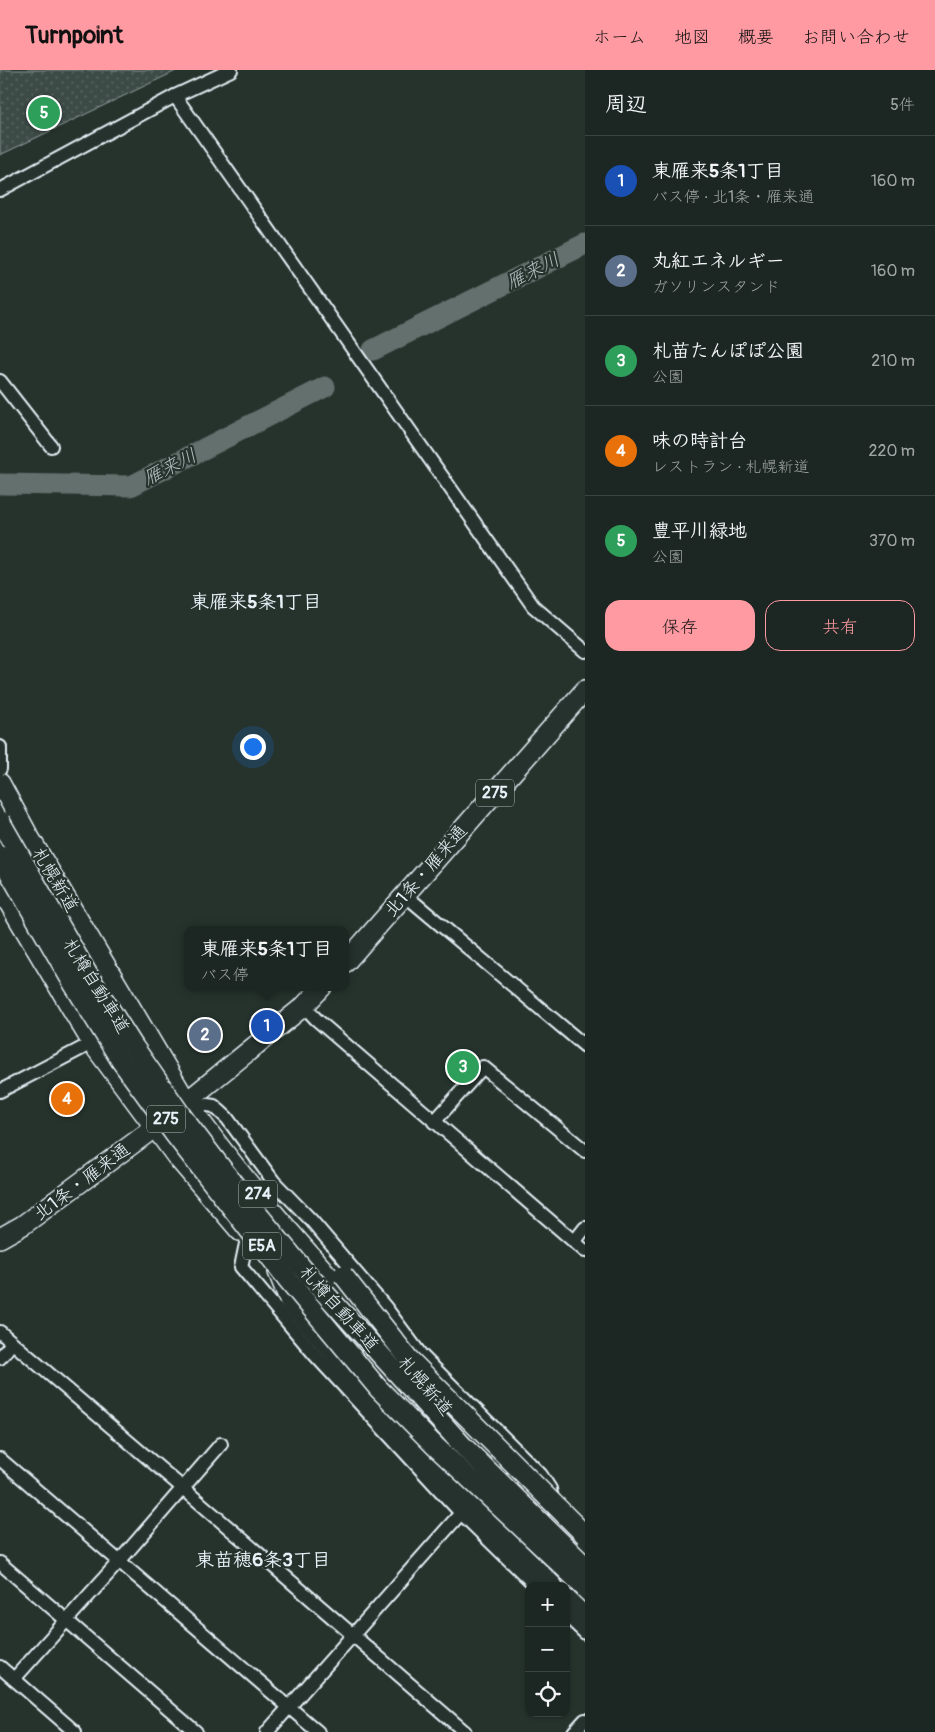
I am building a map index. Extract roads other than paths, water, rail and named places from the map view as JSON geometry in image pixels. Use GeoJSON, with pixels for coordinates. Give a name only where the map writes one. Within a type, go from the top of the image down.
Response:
{"type":"FeatureCollection","features":[{"type":"Feature","properties":{"kind":"highway","name":"北1条・雁来通"},"geometry":{"type":"LineString","coordinates":[[349,959],[585,690]]}},
{"type":"Feature","properties":{"kind":"highway","name":"札幌新道"},"geometry":{"type":"LineString","coordinates":[[0,783],[32,841],[187,1102],[208,1132],[242,1175],[510,1483],[585,1553]]}},
{"type":"Feature","properties":{"kind":"highway","name":"札樽自動車道"},"geometry":{"type":"LineString","coordinates":[[0,821],[87,973],[134,1047],[184,1119],[243,1196],[303,1269],[463,1446],[585,1566]]}},
{"type":"Feature","properties":{"kind":"highway","name":"札樽自動車道"},"geometry":{"type":"LineString","coordinates":[[0,856],[74,985],[121,1061],[175,1135],[288,1280],[378,1388],[436,1447],[585,1587]]}},
{"type":"Feature","properties":{"kind":"highway","name":"札幌新道"},"geometry":{"type":"LineString","coordinates":[[0,888],[92,1043],[154,1128],[201,1187],[278,1272],[327,1318],[369,1364],[585,1587]]}},
{"type":"Feature","properties":{"kind":"highway","name":"北1条・雁来通"},"geometry":{"type":"LineString","coordinates":[[0,1238],[23,1226],[154,1128],[304,1006],[318,991]]}},
{"type":"Feature","properties":{"kind":"highway"},"geometry":{"type":"LineString","coordinates":[[242,1175],[290,1211],[409,1359],[585,1535]]}},
{"type":"Feature","properties":{"kind":"highway"},"geometry":{"type":"LineString","coordinates":[[278,1272],[290,1302],[329,1348],[468,1503],[549,1582]]}},
{"type":"Feature","properties":{"kind":"highway"},"geometry":{"type":"LineString","coordinates":[[570,1603],[585,1617]]}},
{"type":"Feature","properties":{"kind":"street"},"geometry":{"type":"LineString","coordinates":[[0,190],[175,96],[231,70]]}},
{"type":"Feature","properties":{"kind":"street"},"geometry":{"type":"LineString","coordinates":[[175,96],[533,606],[585,651]]}},
{"type":"Feature","properties":{"kind":"street"},"geometry":{"type":"LineString","coordinates":[[0,381],[51,446]]}},
{"type":"Feature","properties":{"kind":"street"},"geometry":{"type":"LineString","coordinates":[[0,747],[0,769]]}},
{"type":"Feature","properties":{"kind":"street"},"geometry":{"type":"LineString","coordinates":[[405,895],[585,1046]]}},
{"type":"Feature","properties":{"kind":"street"},"geometry":{"type":"LineString","coordinates":[[304,1006],[316,1019],[434,1122],[585,1251]]}},
{"type":"Feature","properties":{"kind":"street"},"geometry":{"type":"LineString","coordinates":[[0,1091],[92,1043]]}},
{"type":"Feature","properties":{"kind":"street"},"geometry":{"type":"LineString","coordinates":[[434,1122],[484,1067],[585,1151]]}},
{"type":"Feature","properties":{"kind":"street"},"geometry":{"type":"LineString","coordinates":[[187,1102],[214,1106],[226,1118],[274,1182],[311,1220],[386,1308],[421,1355],[541,1475],[550,1489],[559,1529]]}},
{"type":"Feature","properties":{"kind":"street"},"geometry":{"type":"LineString","coordinates":[[574,1242],[585,1228]]}},
{"type":"Feature","properties":{"kind":"street"},"geometry":{"type":"LineString","coordinates":[[247,1239],[241,1267],[315,1355],[461,1513],[532,1582]]}},
{"type":"Feature","properties":{"kind":"street"},"geometry":{"type":"LineString","coordinates":[[0,1332],[465,1732]]}},
{"type":"Feature","properties":{"kind":"street"},"geometry":{"type":"LineString","coordinates":[[0,1358],[12,1343]]}},
{"type":"Feature","properties":{"kind":"street"},"geometry":{"type":"LineString","coordinates":[[14,1679],[221,1444]]}},
{"type":"Feature","properties":{"kind":"street"},"geometry":{"type":"LineString","coordinates":[[0,1459],[318,1732]]}},
{"type":"Feature","properties":{"kind":"street"},"geometry":{"type":"LineString","coordinates":[[267,1732],[461,1513]]}},
{"type":"Feature","properties":{"kind":"street"},"geometry":{"type":"LineString","coordinates":[[0,1563],[196,1732]]}},
{"type":"Feature","properties":{"kind":"street"},"geometry":{"type":"LineString","coordinates":[[570,1619],[585,1633]]}},
{"type":"Feature","properties":{"kind":"street"},"geometry":{"type":"LineString","coordinates":[[0,1667],[75,1732]]}},
{"type":"Feature","properties":{"kind":"street"},"geometry":{"type":"LineString","coordinates":[[574,1732],[585,1720]]}},
{"type":"Feature","properties":{"kind":"waterway","name":"雁来川"},"geometry":{"type":"LineString","coordinates":[[373,350],[585,244]]}},
{"type":"Feature","properties":{"kind":"waterway","name":"雁来川"},"geometry":{"type":"LineString","coordinates":[[0,484],[131,486],[325,387]]}},
{"type":"Feature","properties":{"kind":"place","name":"豊平川緑地"},"geometry":{"type":"Point","coordinates":[44,113]}},
{"type":"Feature","properties":{"kind":"place","name":"東雁来5条1丁目"},"geometry":{"type":"Point","coordinates":[267,1026]}},
{"type":"Feature","properties":{"kind":"place","name":"丸紅エネルギー"},"geometry":{"type":"Point","coordinates":[205,1035]}},
{"type":"Feature","properties":{"kind":"place","name":"札苗たんぽぽ公園"},"geometry":{"type":"Point","coordinates":[463,1067]}},
{"type":"Feature","properties":{"kind":"place","name":"味の時計台"},"geometry":{"type":"Point","coordinates":[67,1099]}},
{"type":"Feature","properties":{"kind":"district","name":"東雁来5条1丁目"},"geometry":{"type":"Point","coordinates":[256,602]}},
{"type":"Feature","properties":{"kind":"district","name":"東苗穂6条3丁目"},"geometry":{"type":"Point","coordinates":[263,1560]}}]}
